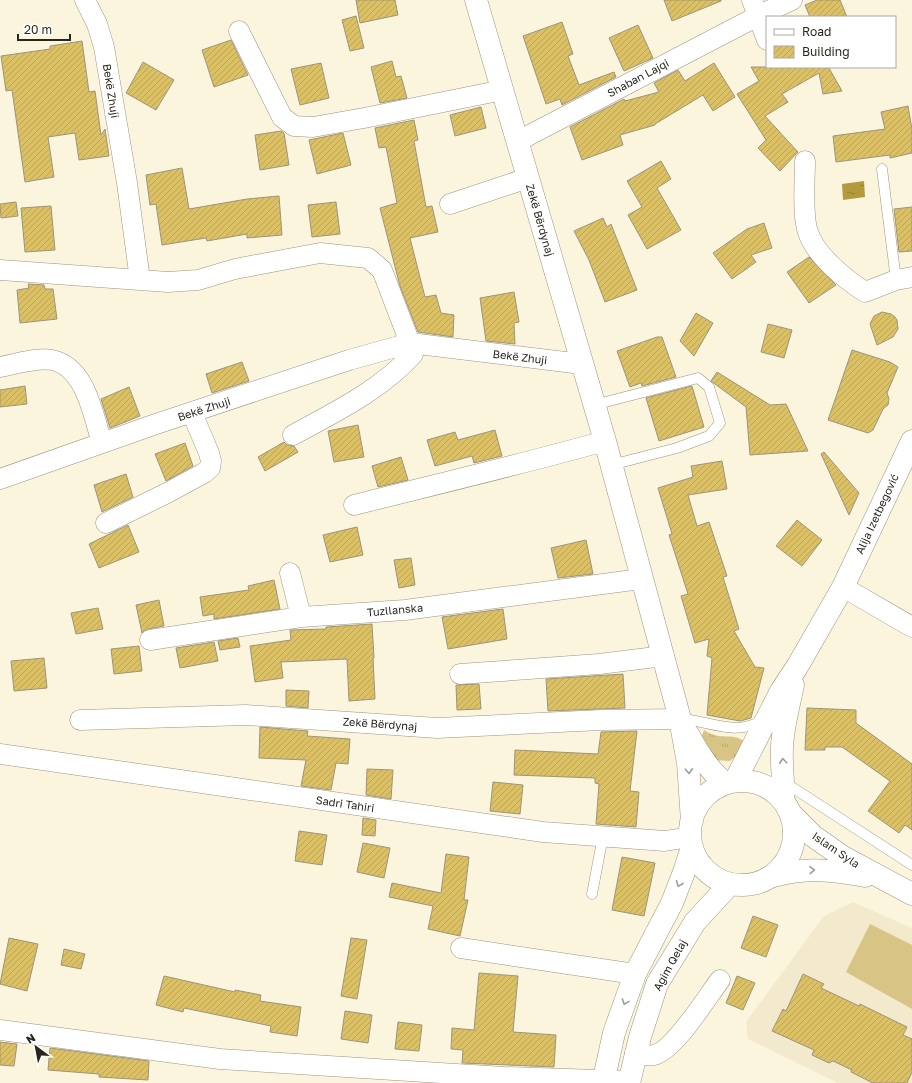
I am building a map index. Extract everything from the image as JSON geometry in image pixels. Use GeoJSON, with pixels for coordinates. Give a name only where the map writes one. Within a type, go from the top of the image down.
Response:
{"type":"FeatureCollection","features":[{"type":"Feature","properties":{"kind":"main road","name":"Zekë Bërdynaj"},"geometry":{"type":"LineString","coordinates":[[476,0],[605,441],[641,579],[664,656],[680,719],[688,763],[691,835],[701,865],[709,874],[730,884],[745,886],[760,883],[773,876],[785,864],[793,848],[795,831],[786,799]]}},
{"type":"Feature","properties":{"kind":"main road","name":"Alija Izetbegović"},"geometry":{"type":"LineString","coordinates":[[730,782],[768,717],[781,691],[798,667],[843,587],[912,441]]}},
{"type":"Feature","properties":{"kind":"main road","name":"Alija Izetbegović"},"geometry":{"type":"LineString","coordinates":[[786,799],[782,747],[786,717],[798,667]]}},
{"type":"Feature","properties":{"kind":"main road","name":"Zekë Bërdynaj"},"geometry":{"type":"LineString","coordinates":[[680,719],[696,749],[715,776],[730,782]]}},
{"type":"Feature","properties":{"kind":"main road"},"geometry":{"type":"LineString","coordinates":[[603,1082],[614,1032],[635,974],[672,903],[691,835],[697,807],[707,795],[730,782],[753,782],[769,788],[786,799]]}},
{"type":"Feature","properties":{"kind":"main road","name":"Islam Syla"},"geometry":{"type":"LineString","coordinates":[[786,799],[814,836],[843,857],[912,894]]}},
{"type":"Feature","properties":{"kind":"main road","name":"Islam Syla"},"geometry":{"type":"LineString","coordinates":[[773,876],[795,871],[830,870],[885,880]]}},
{"type":"Feature","properties":{"kind":"main road","name":"Agim Qelaj"},"geometry":{"type":"LineString","coordinates":[[629,1082],[635,1054],[657,984],[694,922],[730,884]]}},
{"type":"Feature","properties":{"kind":"street","name":"Bekë Zhuji"},"geometry":{"type":"LineString","coordinates":[[85,0],[97,24],[104,47],[140,280]]}},
{"type":"Feature","properties":{"kind":"street","name":"Shaban Lajqi"},"geometry":{"type":"LineString","coordinates":[[518,141],[755,8],[792,0]]}},
{"type":"Feature","properties":{"kind":"street"},"geometry":{"type":"LineString","coordinates":[[755,8],[766,37]]}},
{"type":"Feature","properties":{"kind":"street"},"geometry":{"type":"LineString","coordinates":[[238,31],[282,117],[294,126],[313,127],[503,90]]}},
{"type":"Feature","properties":{"kind":"street"},"geometry":{"type":"LineString","coordinates":[[805,161],[805,200],[808,232],[824,258],[849,282],[865,292],[904,278]]}},
{"type":"Feature","properties":{"kind":"street"},"geometry":{"type":"LineString","coordinates":[[450,204],[528,178]]}},
{"type":"Feature","properties":{"kind":"street"},"geometry":{"type":"LineString","coordinates":[[0,270],[168,282],[198,280],[235,269],[320,253],[368,258],[382,270],[413,354],[404,365],[376,388],[293,435]]}},
{"type":"Feature","properties":{"kind":"street","name":"Bekë Zhuji"},"geometry":{"type":"LineString","coordinates":[[0,479],[349,360],[410,344],[582,364]]}},
{"type":"Feature","properties":{"kind":"street"},"geometry":{"type":"LineString","coordinates":[[0,367],[31,361],[51,360],[62,364],[74,372],[85,392],[102,443]]}},
{"type":"Feature","properties":{"kind":"street"},"geometry":{"type":"LineString","coordinates":[[106,523],[167,493],[204,473],[210,468],[211,461],[209,453],[192,413]]}},
{"type":"Feature","properties":{"kind":"street"},"geometry":{"type":"LineString","coordinates":[[354,505],[466,476],[510,467],[605,441]]}},
{"type":"Feature","properties":{"kind":"street"},"geometry":{"type":"LineString","coordinates":[[290,573],[301,617]]}},
{"type":"Feature","properties":{"kind":"street","name":"Tuzllanska"},"geometry":{"type":"LineString","coordinates":[[150,640],[301,617],[406,610],[641,579]]}},
{"type":"Feature","properties":{"kind":"street"},"geometry":{"type":"LineString","coordinates":[[843,587],[912,627]]}},
{"type":"Feature","properties":{"kind":"street"},"geometry":{"type":"LineString","coordinates":[[460,674],[599,664],[664,656]]}},
{"type":"Feature","properties":{"kind":"street","name":"Zekë Bërdynaj"},"geometry":{"type":"LineString","coordinates":[[80,720],[246,716],[437,728],[601,720],[680,719]]}},
{"type":"Feature","properties":{"kind":"street","name":"Sadri Tahiri"},"geometry":{"type":"LineString","coordinates":[[0,754],[543,832],[666,841],[691,835]]}},
{"type":"Feature","properties":{"kind":"street"},"geometry":{"type":"LineString","coordinates":[[461,948],[635,974]]}},
{"type":"Feature","properties":{"kind":"street"},"geometry":{"type":"LineString","coordinates":[[635,1054],[654,1055],[666,1049],[695,1016],[720,980]]}},
{"type":"Feature","properties":{"kind":"street"},"geometry":{"type":"LineString","coordinates":[[0,1030],[220,1060],[504,1077],[629,1082]]}},
{"type":"Feature","properties":{"kind":"lane"},"geometry":{"type":"LineString","coordinates":[[882,169],[904,278]]}},
{"type":"Feature","properties":{"kind":"lane"},"geometry":{"type":"LineString","coordinates":[[594,405],[698,378],[709,387],[720,423],[709,436],[677,448],[611,465]]}},
{"type":"Feature","properties":{"kind":"lane"},"geometry":{"type":"LineString","coordinates":[[680,719],[696,720],[724,728],[740,728],[752,726],[768,717]]}},
{"type":"Feature","properties":{"kind":"lane"},"geometry":{"type":"LineString","coordinates":[[786,799],[912,865]]}},
{"type":"Feature","properties":{"kind":"lane"},"geometry":{"type":"LineString","coordinates":[[592,894],[603,836]]}},
{"type":"Feature","properties":{"kind":"shaded area"},"geometry":{"type":"Polygon","coordinates":[[[853,902],[912,928],[912,1083],[838,1083],[748,1039],[746,1022],[824,916],[853,902]]]}},
{"type":"Feature","properties":{"kind":"green space"},"geometry":{"type":"Polygon","coordinates":[[[704,730],[710,734],[735,737],[745,742],[737,755],[730,761],[714,760],[701,738],[704,730]]]}},
{"type":"Feature","properties":{"kind":"green space"},"geometry":{"type":"Polygon","coordinates":[[[870,924],[912,945],[912,1009],[846,972],[870,924]]]}},
{"type":"Feature","properties":{"kind":"water"},"geometry":{"type":"Polygon","coordinates":[[[864,181],[865,197],[843,200],[842,184],[864,181]]]}},
{"type":"Feature","properties":{"kind":"building"},"geometry":{"type":"Polygon","coordinates":[[[356,0],[395,0],[398,15],[360,23],[356,0]]]}},
{"type":"Feature","properties":{"kind":"building"},"geometry":{"type":"Polygon","coordinates":[[[664,0],[721,0],[721,1],[672,21],[664,0]]]}},
{"type":"Feature","properties":{"kind":"building"},"geometry":{"type":"Polygon","coordinates":[[[817,0],[840,0],[847,16],[810,16],[805,5],[817,0]]]}},
{"type":"Feature","properties":{"kind":"building"},"geometry":{"type":"Polygon","coordinates":[[[356,16],[364,48],[350,51],[342,20],[356,16]]]}},
{"type":"Feature","properties":{"kind":"building"},"geometry":{"type":"Polygon","coordinates":[[[562,22],[573,54],[568,56],[579,85],[614,72],[616,77],[562,105],[560,99],[546,104],[523,36],[562,22]]]}},
{"type":"Feature","properties":{"kind":"building"},"geometry":{"type":"Polygon","coordinates":[[[638,25],[653,58],[624,71],[609,38],[638,25]]]}},
{"type":"Feature","properties":{"kind":"building"},"geometry":{"type":"Polygon","coordinates":[[[231,40],[248,75],[214,87],[202,50],[231,40]]]}},
{"type":"Feature","properties":{"kind":"building"},"geometry":{"type":"Polygon","coordinates":[[[82,41],[89,92],[95,91],[101,135],[105,129],[109,156],[79,160],[75,133],[48,137],[54,177],[25,182],[12,90],[6,91],[1,56],[50,49],[50,46],[82,41]]]}},
{"type":"Feature","properties":{"kind":"building"},"geometry":{"type":"Polygon","coordinates":[[[392,61],[396,77],[401,76],[407,98],[380,103],[371,67],[392,61]]]}},
{"type":"Feature","properties":{"kind":"building"},"geometry":{"type":"Polygon","coordinates":[[[143,62],[174,80],[156,110],[126,93],[143,62]]]}},
{"type":"Feature","properties":{"kind":"building"},"geometry":{"type":"Polygon","coordinates":[[[321,63],[329,98],[300,105],[291,69],[321,63]]]}},
{"type":"Feature","properties":{"kind":"building"},"geometry":{"type":"Polygon","coordinates":[[[714,63],[735,97],[713,111],[703,95],[655,125],[620,135],[623,145],[582,160],[570,127],[624,99],[625,101],[659,92],[654,83],[678,70],[685,81],[714,63]]]}},
{"type":"Feature","properties":{"kind":"building"},"geometry":{"type":"Polygon","coordinates":[[[751,67],[829,68],[842,91],[823,94],[819,73],[782,94],[788,102],[765,116],[798,152],[780,171],[758,148],[766,140],[737,94],[759,81],[751,67]]]}},
{"type":"Feature","properties":{"kind":"building"},"geometry":{"type":"Polygon","coordinates":[[[908,106],[912,129],[912,153],[890,158],[890,155],[836,162],[833,136],[885,129],[881,112],[908,106]]]}},
{"type":"Feature","properties":{"kind":"building"},"geometry":{"type":"Polygon","coordinates":[[[481,107],[486,128],[455,136],[450,115],[481,107]]]}},
{"type":"Feature","properties":{"kind":"building"},"geometry":{"type":"Polygon","coordinates":[[[414,120],[418,140],[414,141],[426,207],[432,206],[438,232],[410,238],[425,297],[436,295],[441,313],[454,315],[453,337],[418,332],[400,286],[380,208],[397,203],[386,147],[379,148],[375,128],[414,120]]]}},
{"type":"Feature","properties":{"kind":"building"},"geometry":{"type":"Polygon","coordinates":[[[281,131],[284,133],[289,165],[260,170],[255,135],[281,131]]]}},
{"type":"Feature","properties":{"kind":"building"},"geometry":{"type":"Polygon","coordinates":[[[343,133],[351,165],[317,174],[309,140],[343,133]]]}},
{"type":"Feature","properties":{"kind":"building"},"geometry":{"type":"Polygon","coordinates":[[[661,161],[671,179],[657,188],[681,230],[647,249],[628,215],[642,207],[627,181],[661,161]]]}},
{"type":"Feature","properties":{"kind":"building"},"geometry":{"type":"Polygon","coordinates":[[[182,168],[189,209],[247,199],[279,196],[282,235],[247,238],[247,234],[207,241],[206,238],[162,245],[156,204],[150,205],[146,175],[182,168]]]}},
{"type":"Feature","properties":{"kind":"building"},"geometry":{"type":"Polygon","coordinates":[[[16,202],[18,216],[1,218],[0,204],[16,202]]]}},
{"type":"Feature","properties":{"kind":"building"},"geometry":{"type":"Polygon","coordinates":[[[336,202],[340,234],[312,237],[308,205],[336,202]]]}},
{"type":"Feature","properties":{"kind":"building"},"geometry":{"type":"Polygon","coordinates":[[[51,206],[55,250],[25,252],[21,208],[51,206]]]}},
{"type":"Feature","properties":{"kind":"building"},"geometry":{"type":"Polygon","coordinates":[[[912,207],[912,251],[899,252],[894,209],[912,207]]]}},
{"type":"Feature","properties":{"kind":"building"},"geometry":{"type":"Polygon","coordinates":[[[603,218],[607,227],[611,224],[637,290],[605,302],[589,260],[574,231],[603,218]]]}},
{"type":"Feature","properties":{"kind":"building"},"geometry":{"type":"Polygon","coordinates":[[[764,223],[772,248],[751,255],[756,262],[732,279],[713,253],[747,229],[764,223]]]}},
{"type":"Feature","properties":{"kind":"building"},"geometry":{"type":"Polygon","coordinates":[[[809,257],[836,285],[809,303],[787,272],[809,257]]]}},
{"type":"Feature","properties":{"kind":"building"},"geometry":{"type":"Polygon","coordinates":[[[28,284],[44,285],[45,289],[53,289],[57,319],[20,323],[17,290],[29,288],[28,284]]]}},
{"type":"Feature","properties":{"kind":"building"},"geometry":{"type":"Polygon","coordinates":[[[514,292],[519,322],[514,323],[515,344],[486,341],[480,298],[514,292]]]}},
{"type":"Feature","properties":{"kind":"building"},"geometry":{"type":"Polygon","coordinates":[[[882,312],[891,314],[895,317],[897,320],[898,329],[893,337],[877,345],[870,324],[874,316],[882,312]]]}},
{"type":"Feature","properties":{"kind":"building"},"geometry":{"type":"Polygon","coordinates":[[[696,313],[713,323],[694,356],[680,341],[696,313]]]}},
{"type":"Feature","properties":{"kind":"building"},"geometry":{"type":"Polygon","coordinates":[[[768,324],[792,330],[784,358],[761,352],[768,324]]]}},
{"type":"Feature","properties":{"kind":"building"},"geometry":{"type":"Polygon","coordinates":[[[657,337],[662,337],[676,377],[642,386],[641,383],[630,387],[617,351],[657,337]]]}},
{"type":"Feature","properties":{"kind":"building"},"geometry":{"type":"Polygon","coordinates":[[[852,350],[890,362],[898,367],[887,393],[889,399],[888,405],[883,409],[873,430],[868,433],[828,420],[852,350]]]}},
{"type":"Feature","properties":{"kind":"building"},"geometry":{"type":"Polygon","coordinates":[[[242,362],[249,381],[212,393],[206,374],[242,362]]]}},
{"type":"Feature","properties":{"kind":"building"},"geometry":{"type":"Polygon","coordinates":[[[717,372],[770,405],[786,404],[808,451],[750,455],[746,407],[711,381],[717,372]]]}},
{"type":"Feature","properties":{"kind":"building"},"geometry":{"type":"Polygon","coordinates":[[[25,386],[27,404],[0,407],[0,390],[25,386]]]}},
{"type":"Feature","properties":{"kind":"building"},"geometry":{"type":"Polygon","coordinates":[[[692,386],[704,427],[659,441],[646,398],[692,386]]]}},
{"type":"Feature","properties":{"kind":"building"},"geometry":{"type":"Polygon","coordinates":[[[129,387],[140,416],[110,428],[101,399],[129,387]]]}},
{"type":"Feature","properties":{"kind":"building"},"geometry":{"type":"Polygon","coordinates":[[[358,425],[364,457],[334,462],[328,431],[358,425]]]}},
{"type":"Feature","properties":{"kind":"building"},"geometry":{"type":"Polygon","coordinates":[[[495,430],[502,456],[474,463],[472,456],[435,466],[427,440],[455,432],[458,440],[495,430]]]}},
{"type":"Feature","properties":{"kind":"building"},"geometry":{"type":"Polygon","coordinates":[[[284,442],[287,445],[294,446],[298,452],[265,471],[258,457],[284,442]]]}},
{"type":"Feature","properties":{"kind":"building"},"geometry":{"type":"Polygon","coordinates":[[[185,443],[193,466],[166,481],[155,454],[185,443]]]}},
{"type":"Feature","properties":{"kind":"building"},"geometry":{"type":"Polygon","coordinates":[[[824,452],[859,493],[849,515],[821,454],[824,452]]]}},
{"type":"Feature","properties":{"kind":"building"},"geometry":{"type":"Polygon","coordinates":[[[401,457],[408,480],[378,487],[372,466],[401,457]]]}},
{"type":"Feature","properties":{"kind":"building"},"geometry":{"type":"Polygon","coordinates":[[[722,461],[727,489],[688,495],[697,526],[709,522],[727,576],[723,577],[739,629],[734,631],[755,667],[764,668],[751,718],[740,721],[707,715],[712,658],[707,656],[709,639],[695,643],[681,596],[688,594],[669,535],[672,534],[658,488],[693,477],[691,466],[722,461]]]}},
{"type":"Feature","properties":{"kind":"building"},"geometry":{"type":"Polygon","coordinates":[[[126,474],[133,497],[102,512],[94,485],[126,474]]]}},
{"type":"Feature","properties":{"kind":"building"},"geometry":{"type":"Polygon","coordinates":[[[797,520],[822,540],[802,566],[776,546],[797,520]]]}},
{"type":"Feature","properties":{"kind":"building"},"geometry":{"type":"Polygon","coordinates":[[[128,525],[139,552],[99,568],[89,544],[128,525]]]}},
{"type":"Feature","properties":{"kind":"building"},"geometry":{"type":"Polygon","coordinates":[[[357,527],[363,555],[330,562],[323,535],[357,527]]]}},
{"type":"Feature","properties":{"kind":"building"},"geometry":{"type":"Polygon","coordinates":[[[586,540],[593,574],[558,578],[551,548],[586,540]]]}},
{"type":"Feature","properties":{"kind":"building"},"geometry":{"type":"Polygon","coordinates":[[[411,558],[415,585],[399,588],[394,560],[411,558]]]}},
{"type":"Feature","properties":{"kind":"building"},"geometry":{"type":"Polygon","coordinates":[[[274,580],[280,609],[214,619],[214,614],[203,616],[200,597],[249,590],[248,586],[274,580]]]}},
{"type":"Feature","properties":{"kind":"building"},"geometry":{"type":"Polygon","coordinates":[[[159,600],[164,626],[148,629],[142,633],[136,605],[159,600]]]}},
{"type":"Feature","properties":{"kind":"building"},"geometry":{"type":"Polygon","coordinates":[[[98,608],[103,629],[76,634],[71,613],[98,608]]]}},
{"type":"Feature","properties":{"kind":"building"},"geometry":{"type":"Polygon","coordinates":[[[503,609],[507,639],[448,649],[442,617],[503,609]]]}},
{"type":"Feature","properties":{"kind":"building"},"geometry":{"type":"Polygon","coordinates":[[[372,624],[375,699],[349,701],[347,659],[281,662],[283,678],[255,682],[250,646],[291,640],[290,630],[326,629],[326,627],[372,624]]]}},
{"type":"Feature","properties":{"kind":"building"},"geometry":{"type":"Polygon","coordinates":[[[238,638],[240,647],[220,650],[218,641],[238,638]]]}},
{"type":"Feature","properties":{"kind":"building"},"geometry":{"type":"Polygon","coordinates":[[[214,642],[218,661],[180,668],[176,648],[214,642]]]}},
{"type":"Feature","properties":{"kind":"building"},"geometry":{"type":"Polygon","coordinates":[[[139,646],[142,671],[114,674],[111,649],[139,646]]]}},
{"type":"Feature","properties":{"kind":"building"},"geometry":{"type":"Polygon","coordinates":[[[44,658],[47,688],[14,691],[11,661],[44,658]]]}},
{"type":"Feature","properties":{"kind":"building"},"geometry":{"type":"Polygon","coordinates":[[[623,674],[625,708],[548,711],[546,679],[623,674]]]}},
{"type":"Feature","properties":{"kind":"building"},"geometry":{"type":"Polygon","coordinates":[[[479,684],[481,709],[457,710],[456,685],[479,684]]]}},
{"type":"Feature","properties":{"kind":"building"},"geometry":{"type":"Polygon","coordinates":[[[286,690],[309,691],[308,708],[286,706],[286,690]]]}},
{"type":"Feature","properties":{"kind":"building"},"geometry":{"type":"Polygon","coordinates":[[[807,708],[856,710],[856,723],[912,764],[912,830],[905,825],[899,833],[868,811],[890,781],[842,747],[825,747],[825,750],[805,750],[807,708]]]}},
{"type":"Feature","properties":{"kind":"building"},"geometry":{"type":"Polygon","coordinates":[[[260,727],[308,731],[307,736],[350,739],[348,764],[336,763],[331,790],[301,786],[306,760],[259,758],[260,727]]]}},
{"type":"Feature","properties":{"kind":"building"},"geometry":{"type":"Polygon","coordinates":[[[637,731],[630,791],[639,792],[636,827],[596,824],[599,784],[595,783],[595,778],[514,775],[515,750],[598,754],[601,732],[637,731]]]}},
{"type":"Feature","properties":{"kind":"building"},"geometry":{"type":"Polygon","coordinates":[[[367,769],[393,770],[391,799],[366,795],[367,769]]]}},
{"type":"Feature","properties":{"kind":"building"},"geometry":{"type":"Polygon","coordinates":[[[493,782],[523,785],[520,814],[490,811],[493,782]]]}},
{"type":"Feature","properties":{"kind":"building"},"geometry":{"type":"Polygon","coordinates":[[[363,818],[376,820],[375,836],[362,835],[363,818]]]}},
{"type":"Feature","properties":{"kind":"building"},"geometry":{"type":"Polygon","coordinates":[[[299,831],[327,835],[322,865],[295,861],[299,831]]]}},
{"type":"Feature","properties":{"kind":"building"},"geometry":{"type":"Polygon","coordinates":[[[363,843],[390,848],[384,878],[357,872],[363,843]]]}},
{"type":"Feature","properties":{"kind":"building"},"geometry":{"type":"Polygon","coordinates":[[[446,854],[469,857],[464,900],[468,900],[460,936],[428,929],[433,906],[389,897],[392,883],[441,893],[446,854]]]}},
{"type":"Feature","properties":{"kind":"building"},"geometry":{"type":"Polygon","coordinates":[[[622,857],[655,863],[644,916],[612,910],[622,857]]]}},
{"type":"Feature","properties":{"kind":"building"},"geometry":{"type":"Polygon","coordinates":[[[753,916],[778,925],[766,957],[741,948],[753,916]]]}},
{"type":"Feature","properties":{"kind":"building"},"geometry":{"type":"Polygon","coordinates":[[[9,938],[38,944],[27,991],[0,984],[9,938]]]}},
{"type":"Feature","properties":{"kind":"building"},"geometry":{"type":"Polygon","coordinates":[[[351,938],[367,940],[357,999],[341,996],[351,938]]]}},
{"type":"Feature","properties":{"kind":"building"},"geometry":{"type":"Polygon","coordinates":[[[64,949],[85,954],[81,969],[61,965],[64,949]]]}},
{"type":"Feature","properties":{"kind":"building"},"geometry":{"type":"Polygon","coordinates":[[[479,973],[518,976],[513,1032],[556,1035],[554,1067],[462,1063],[463,1050],[451,1049],[452,1028],[474,1030],[479,973]]]}},
{"type":"Feature","properties":{"kind":"building"},"geometry":{"type":"Polygon","coordinates":[[[803,974],[824,984],[821,988],[859,1006],[860,1004],[907,1027],[903,1035],[912,1039],[912,1072],[907,1083],[873,1083],[851,1072],[852,1070],[833,1061],[829,1063],[812,1055],[814,1050],[772,1031],[783,1009],[786,1011],[803,974]]]}},
{"type":"Feature","properties":{"kind":"building"},"geometry":{"type":"Polygon","coordinates":[[[164,976],[235,992],[235,990],[261,995],[260,1001],[301,1007],[297,1036],[270,1032],[271,1026],[184,1008],[183,1012],[156,1005],[164,976]]]}},
{"type":"Feature","properties":{"kind":"building"},"geometry":{"type":"Polygon","coordinates":[[[737,976],[755,983],[743,1010],[726,1003],[737,976]]]}},
{"type":"Feature","properties":{"kind":"building"},"geometry":{"type":"Polygon","coordinates":[[[345,1011],[372,1015],[368,1043],[341,1039],[345,1011]]]}},
{"type":"Feature","properties":{"kind":"building"},"geometry":{"type":"Polygon","coordinates":[[[398,1022],[422,1025],[419,1051],[395,1049],[398,1022]]]}},
{"type":"Feature","properties":{"kind":"building"},"geometry":{"type":"Polygon","coordinates":[[[0,1042],[17,1044],[14,1066],[0,1065],[0,1042]]]}},
{"type":"Feature","properties":{"kind":"building"},"geometry":{"type":"Polygon","coordinates":[[[50,1048],[149,1061],[148,1080],[99,1077],[99,1074],[48,1070],[50,1048]]]}}]}
